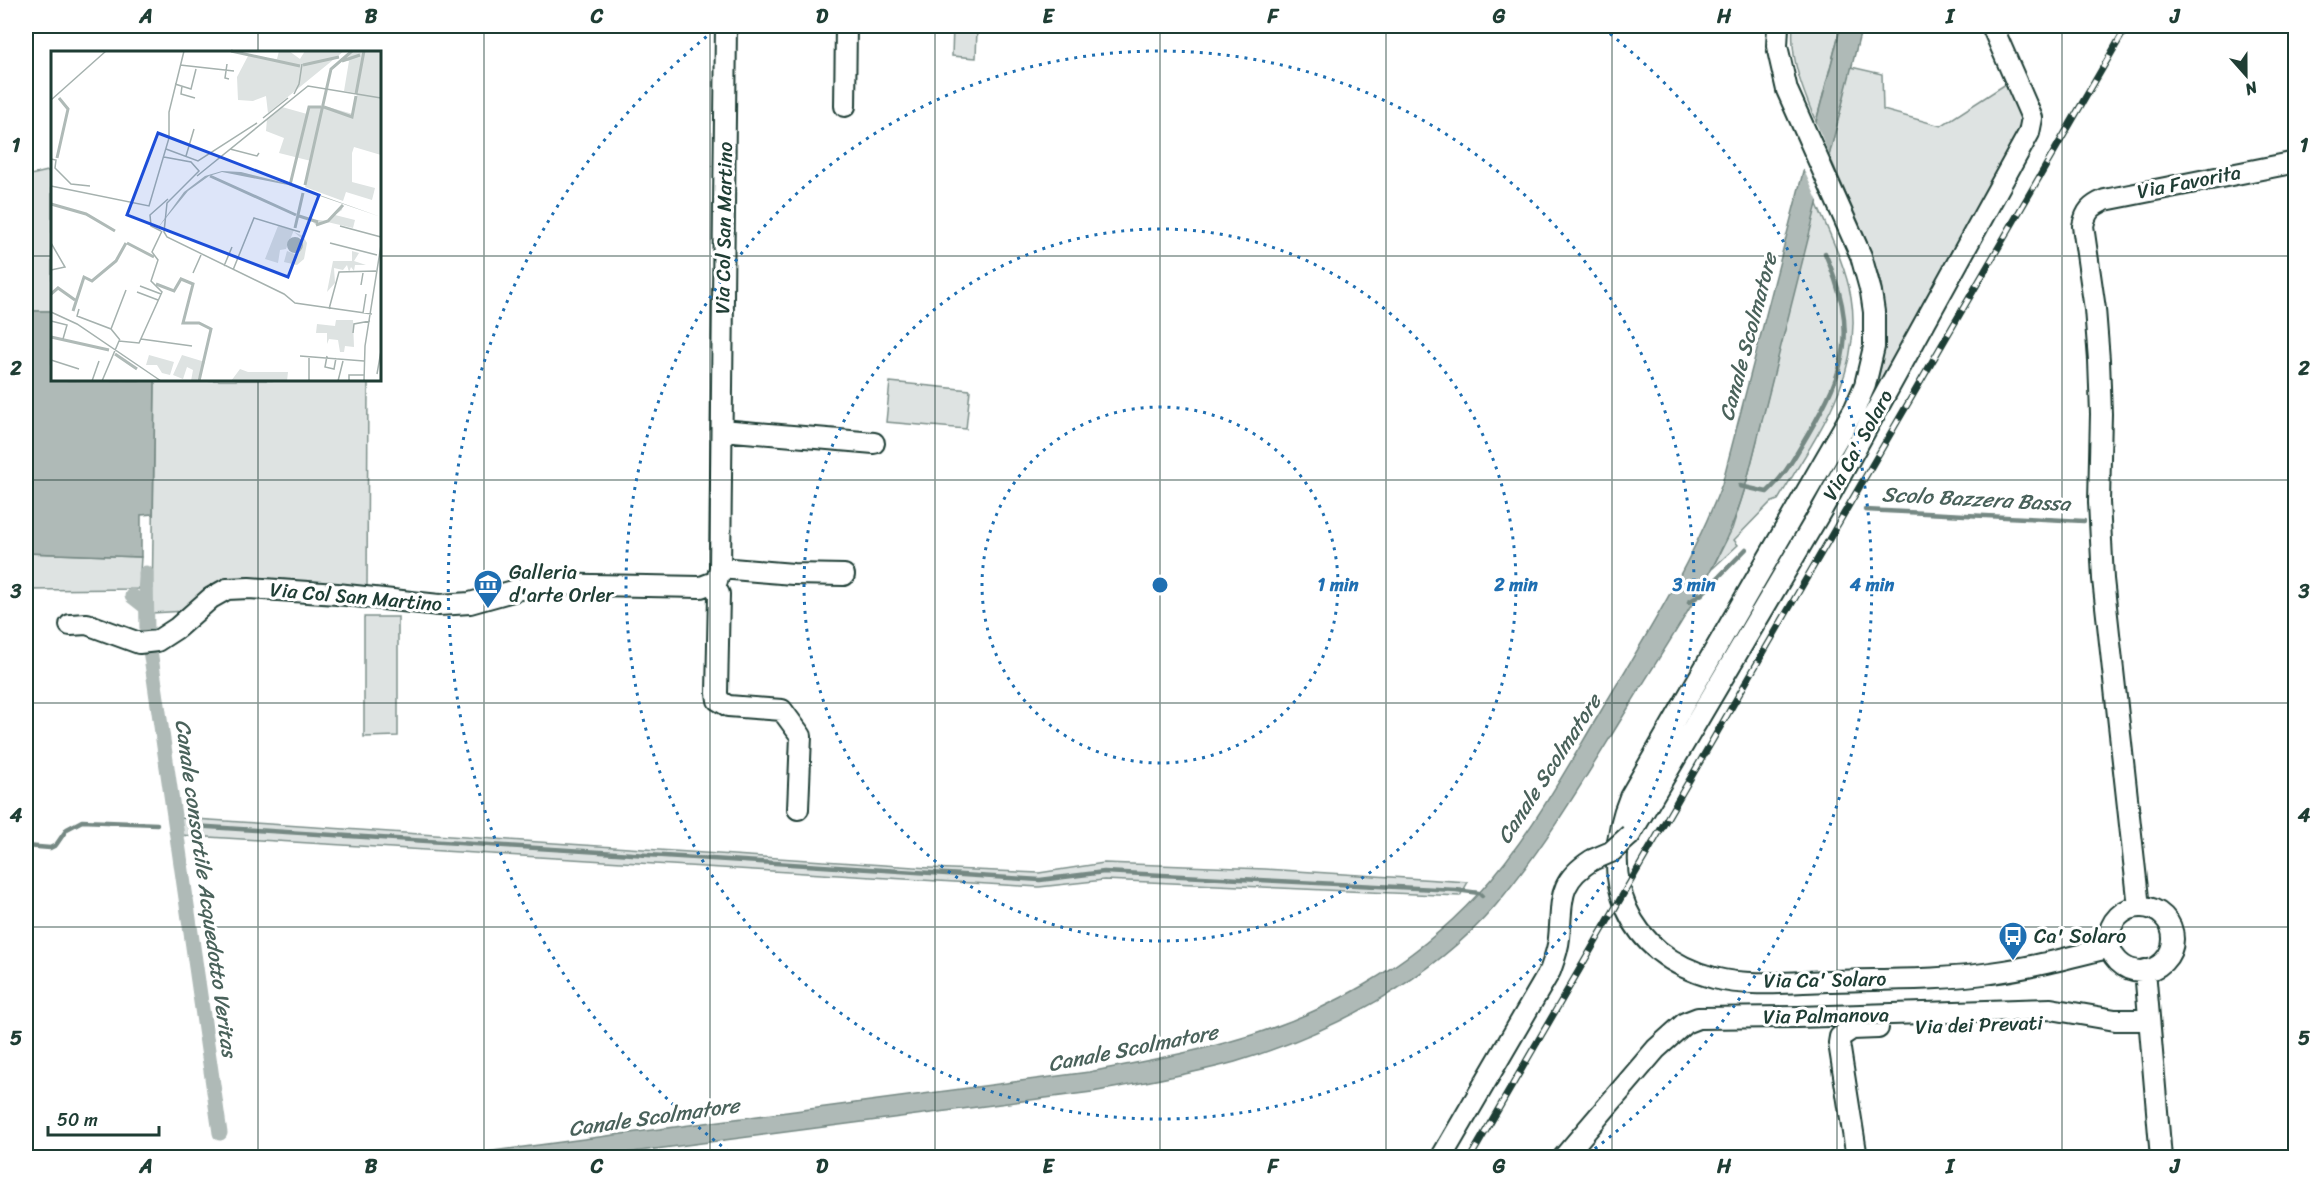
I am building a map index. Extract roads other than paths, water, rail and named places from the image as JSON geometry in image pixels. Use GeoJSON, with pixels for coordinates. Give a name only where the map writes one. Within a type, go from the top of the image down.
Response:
{"type":"FeatureCollection","features":[{"type":"Feature","properties":{"kind":"street","name":"Via Col San Martino"},"geometry":{"type":"LineString","coordinates":[[717,576],[722,430],[726,26]]}},
{"type":"Feature","properties":{"kind":"street"},"geometry":{"type":"LineString","coordinates":[[845,106],[846,26]]}},
{"type":"Feature","properties":{"kind":"street","name":"Via Ca' Solaro"},"geometry":{"type":"LineString","coordinates":[[1778,26],[1777,46],[1787,90],[1861,256],[1874,312],[1874,346],[1867,376],[1855,408],[1630,796],[1618,832],[1616,853],[1617,878],[1626,907],[1654,948],[1673,962],[1715,978],[1733,981],[1777,982],[1978,975],[2031,967],[2110,947]]}},
{"type":"Feature","properties":{"kind":"street","name":"Via Ca' Solaro"},"geometry":{"type":"LineString","coordinates":[[1441,1158],[1550,971],[1558,942],[1561,898],[1579,868],[1621,845],[1630,836],[1821,511],[2029,133],[2032,118],[1992,26]]}},
{"type":"Feature","properties":{"kind":"street","name":"Via Favorita"},"geometry":{"type":"LineString","coordinates":[[2139,907],[2103,579],[2098,502],[2101,414],[2099,360],[2084,226],[2087,212],[2091,207],[2105,200],[2295,162]]}},
{"type":"Feature","properties":{"kind":"street"},"geometry":{"type":"LineString","coordinates":[[722,430],[874,443]]}},
{"type":"Feature","properties":{"kind":"street","name":"Via Col San Martino"},"geometry":{"type":"LineString","coordinates":[[70,625],[87,624],[139,643],[157,641],[211,598],[227,589],[249,588],[338,594],[439,605],[470,603],[538,584],[701,586],[717,576],[844,575]]}},
{"type":"Feature","properties":{"kind":"street"},"geometry":{"type":"LineString","coordinates":[[717,576],[719,594],[718,700],[728,706],[782,710],[801,736],[798,809]]}},
{"type":"Feature","properties":{"kind":"street"},"geometry":{"type":"LineString","coordinates":[[2139,907],[2158,911],[2170,926],[2173,935],[2169,954],[2163,962],[2145,970],[2136,970],[2120,963],[2110,947],[2109,936],[2112,925],[2128,910],[2139,907]]}},
{"type":"Feature","properties":{"kind":"street"},"geometry":{"type":"LineString","coordinates":[[2145,970],[2162,1158]]}},
{"type":"Feature","properties":{"kind":"street","name":"Via Palmanova"},"geometry":{"type":"LineString","coordinates":[[1563,1158],[1656,1050],[1685,1023],[1698,1018],[2051,1009],[2115,1020],[2148,1020]]}},
{"type":"Feature","properties":{"kind":"street","name":"Via dei Prevati"},"geometry":{"type":"LineString","coordinates":[[1857,1158],[1839,1043],[1840,1037],[1845,1032],[1852,1029],[2091,1021],[2097,1017]]}},
{"type":"Feature","properties":{"kind":"waterway"},"geometry":{"type":"LineString","coordinates":[[1740,486],[1767,492],[1794,458],[1832,389],[1844,348],[1845,327],[1842,305],[1825,253]]}},
{"type":"Feature","properties":{"kind":"waterway","name":"Scolo Bazzera Bassa"},"geometry":{"type":"LineString","coordinates":[[1865,510],[2084,521]]}},
{"type":"Feature","properties":{"kind":"waterway","name":"Scolo Bazzera Bassa"},"geometry":{"type":"LineString","coordinates":[[1689,602],[1702,594],[1746,549]]}},
{"type":"Feature","properties":{"kind":"waterway","name":"Canale consortile Acquedotto Veritas"},"geometry":{"type":"LineString","coordinates":[[146,573],[147,631]]}},
{"type":"Feature","properties":{"kind":"waterway"},"geometry":{"type":"LineString","coordinates":[[132,596],[146,607]]}},
{"type":"Feature","properties":{"kind":"waterway","name":"Canale consortile Acquedotto Veritas"},"geometry":{"type":"LineString","coordinates":[[150,650],[220,1133]]}},
{"type":"Feature","properties":{"kind":"waterway"},"geometry":{"type":"LineString","coordinates":[[26,846],[50,848],[56,845],[67,829],[82,821],[157,824]]}},
{"type":"Feature","properties":{"kind":"waterway"},"geometry":{"type":"LineString","coordinates":[[193,826],[1040,880],[1104,872],[1456,890],[1479,893],[1482,896]]}},
{"type":"Feature","properties":{"kind":"railway"},"geometry":{"type":"LineString","coordinates":[[1470,1158],[2127,26]]}},
{"type":"Feature","properties":{"kind":"place","name":"Galleria d'arte Orler"},"geometry":{"type":"Point","coordinates":[488,610]}},
{"type":"Feature","properties":{"kind":"place","name":"Ca' Solaro"},"geometry":{"type":"Point","coordinates":[2013,962]}},
{"type":"Feature","properties":{"kind":"water label","name":"Canale Scolmatore"},"geometry":{"type":"Point","coordinates":[1748,337]}},
{"type":"Feature","properties":{"kind":"water label","name":"Canale Scolmatore"},"geometry":{"type":"Point","coordinates":[1549,769]}},
{"type":"Feature","properties":{"kind":"water label","name":"Canale Scolmatore"},"geometry":{"type":"Point","coordinates":[1133,1048]}},
{"type":"Feature","properties":{"kind":"water label","name":"Canale Scolmatore"},"geometry":{"type":"Point","coordinates":[654,1117]}}]}
